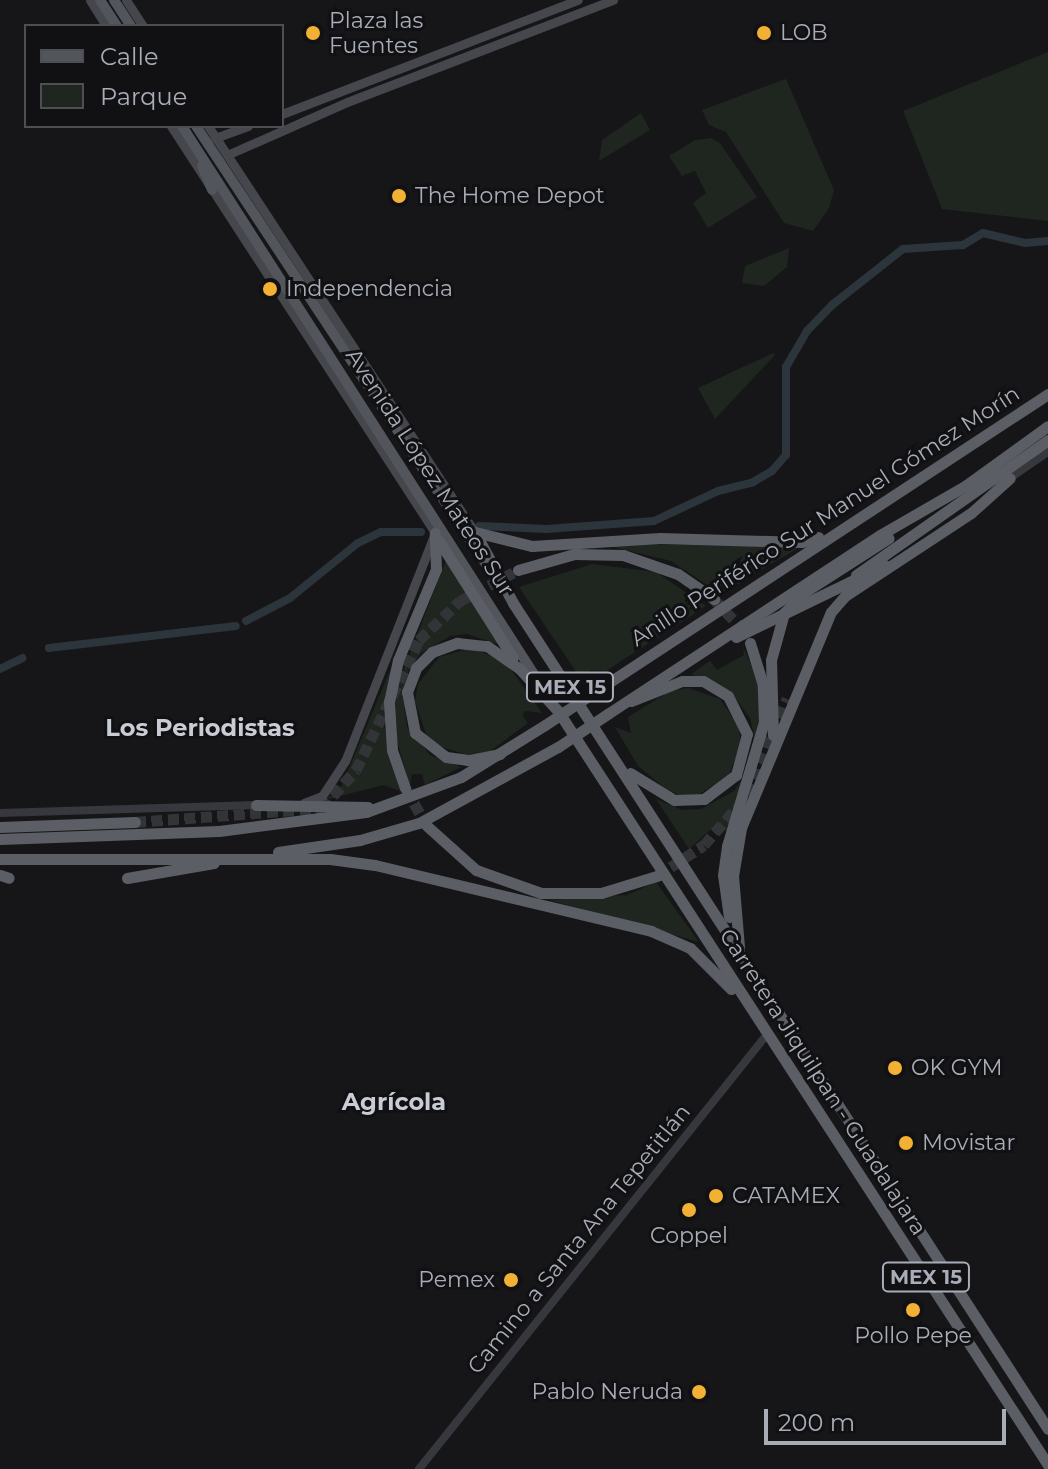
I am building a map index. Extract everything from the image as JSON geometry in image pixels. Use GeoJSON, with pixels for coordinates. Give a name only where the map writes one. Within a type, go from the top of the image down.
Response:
{"type":"FeatureCollection","features":[{"type":"Feature","properties":{"kind":"highway","name":"Anillo Periférico Sur Manuel Gómez Morín"},"geometry":{"type":"LineString","coordinates":[[385,806],[461,777],[500,754],[830,533],[1048,394]]}},
{"type":"Feature","properties":{"kind":"highway","name":"Anillo Periférico Sur Manuel Gómez Morín"},"geometry":{"type":"LineString","coordinates":[[225,858],[360,840],[419,823],[558,747],[650,683],[965,486],[1048,426]]}},
{"type":"Feature","properties":{"kind":"highway"},"geometry":{"type":"LineString","coordinates":[[787,699],[824,610],[839,588],[974,496],[1048,440]]}},
{"type":"Feature","properties":{"kind":"highway"},"geometry":{"type":"LineString","coordinates":[[887,499],[915,471]]}},
{"type":"Feature","properties":{"kind":"highway"},"geometry":{"type":"LineString","coordinates":[[974,496],[1010,478]]}},
{"type":"Feature","properties":{"kind":"highway"},"geometry":{"type":"LineString","coordinates":[[650,683],[884,565],[1010,478]]}},
{"type":"Feature","properties":{"kind":"highway"},"geometry":{"type":"LineString","coordinates":[[739,952],[734,855],[770,752],[835,605],[941,535],[1010,478]]}},
{"type":"Feature","properties":{"kind":"highway"},"geometry":{"type":"LineString","coordinates":[[770,752],[772,649],[784,613],[800,595],[965,486]]}},
{"type":"Feature","properties":{"kind":"highway"},"geometry":{"type":"LineString","coordinates":[[470,532],[497,542],[532,546],[660,538],[802,542],[830,533]]}},
{"type":"Feature","properties":{"kind":"highway","name":"Avenida López Mateos Sur"},"geometry":{"type":"LineString","coordinates":[[470,532],[513,603],[626,771],[659,827]]}},
{"type":"Feature","properties":{"kind":"highway"},"geometry":{"type":"LineString","coordinates":[[434,533],[519,668],[558,711]]}},
{"type":"Feature","properties":{"kind":"highway"},"geometry":{"type":"LineString","coordinates":[[405,788],[392,750],[389,702],[398,660],[436,569],[434,533]]}},
{"type":"Feature","properties":{"kind":"highway"},"geometry":{"type":"LineString","coordinates":[[518,570],[574,554],[623,555],[678,574],[714,599]]}},
{"type":"Feature","properties":{"kind":"highway"},"geometry":{"type":"LineString","coordinates":[[500,754],[468,760],[429,749],[409,721],[407,692],[426,657],[457,643],[487,646],[519,668]]}},
{"type":"Feature","properties":{"kind":"highway"},"geometry":{"type":"LineString","coordinates":[[739,952],[723,875],[732,820],[763,731],[763,685],[750,643]]}},
{"type":"Feature","properties":{"kind":"highway"},"geometry":{"type":"LineString","coordinates":[[609,713],[671,684],[698,680],[728,696],[745,727],[740,767],[726,787],[704,799],[674,800],[626,771]]}},
{"type":"Feature","properties":{"kind":"highway","name":"Avenida López Mateos Sur"},"geometry":{"type":"LineString","coordinates":[[558,711],[644,841]]}},
{"type":"Feature","properties":{"kind":"highway"},"geometry":{"type":"LineString","coordinates":[[256,805],[385,806]]}},
{"type":"Feature","properties":{"kind":"highway"},"geometry":{"type":"LineString","coordinates":[[0,839],[273,827],[385,806]]}},
{"type":"Feature","properties":{"kind":"highway"},"geometry":{"type":"LineString","coordinates":[[0,827],[135,822]]}},
{"type":"Feature","properties":{"kind":"highway"},"geometry":{"type":"LineString","coordinates":[[427,826],[476,870],[541,893],[601,893],[657,876]]}},
{"type":"Feature","properties":{"kind":"highway","name":"Carretera Jiquilpan - Guadalajara"},"geometry":{"type":"LineString","coordinates":[[659,827],[1048,1429]]}},
{"type":"Feature","properties":{"kind":"highway","name":"Carretera Jiquilpan - Guadalajara"},"geometry":{"type":"LineString","coordinates":[[644,841],[750,1010],[768,1033],[1048,1465]]}},
{"type":"Feature","properties":{"kind":"highway"},"geometry":{"type":"LineString","coordinates":[[127,878],[225,858]]}},
{"type":"Feature","properties":{"kind":"highway"},"geometry":{"type":"LineString","coordinates":[[0,859],[330,859],[375,865],[651,931],[690,948],[750,1010]]}},
{"type":"Feature","properties":{"kind":"main road"},"geometry":{"type":"LineString","coordinates":[[90,0],[105,24]]}},
{"type":"Feature","properties":{"kind":"main road"},"geometry":{"type":"LineString","coordinates":[[100,0],[116,24]]}},
{"type":"Feature","properties":{"kind":"main road"},"geometry":{"type":"LineString","coordinates":[[114,0],[130,24]]}},
{"type":"Feature","properties":{"kind":"main road"},"geometry":{"type":"LineString","coordinates":[[126,0],[142,24]]}},
{"type":"Feature","properties":{"kind":"main road"},"geometry":{"type":"LineString","coordinates":[[284,113],[578,0]]}},
{"type":"Feature","properties":{"kind":"main road"},"geometry":{"type":"LineString","coordinates":[[227,155],[347,102],[613,0]]}},
{"type":"Feature","properties":{"kind":"main road"},"geometry":{"type":"LineString","coordinates":[[172,128],[431,519],[434,533],[338,776],[313,801],[256,805]]}},
{"type":"Feature","properties":{"kind":"main road","name":"Avenida López Mateos Sur"},"geometry":{"type":"LineString","coordinates":[[183,128],[431,519],[448,537],[558,711]]}},
{"type":"Feature","properties":{"kind":"main road","name":"Avenida López Mateos Sur"},"geometry":{"type":"LineString","coordinates":[[197,128],[445,507],[470,532]]}},
{"type":"Feature","properties":{"kind":"main road"},"geometry":{"type":"LineString","coordinates":[[209,128],[461,512],[470,532]]}},
{"type":"Feature","properties":{"kind":"main road"},"geometry":{"type":"LineString","coordinates":[[215,138],[242,128]]}},
{"type":"Feature","properties":{"kind":"main road"},"geometry":{"type":"LineString","coordinates":[[192,142],[212,190]]}},
{"type":"Feature","properties":{"kind":"street"},"geometry":{"type":"LineString","coordinates":[[1010,478],[1048,452]]}},
{"type":"Feature","properties":{"kind":"street"},"geometry":{"type":"LineString","coordinates":[[0,813],[256,805]]}},
{"type":"Feature","properties":{"kind":"street","name":"Camino a Santa Ana Tepetitlán"},"geometry":{"type":"LineString","coordinates":[[419,1469],[768,1033]]}},
{"type":"Feature","properties":{"kind":"green space"},"geometry":{"type":"Polygon","coordinates":[[[1048,52],[1048,221],[942,209],[903,111],[1048,52]]]}},
{"type":"Feature","properties":{"kind":"green space"},"geometry":{"type":"Polygon","coordinates":[[[786,79],[834,190],[829,208],[813,231],[784,223],[726,132],[709,125],[702,110],[786,79]]]}},
{"type":"Feature","properties":{"kind":"green space"},"geometry":{"type":"Polygon","coordinates":[[[641,113],[650,130],[599,161],[602,140],[641,113]]]}},
{"type":"Feature","properties":{"kind":"green space"},"geometry":{"type":"Polygon","coordinates":[[[711,138],[720,143],[757,197],[708,228],[693,203],[706,193],[695,171],[682,176],[669,156],[695,140],[711,138]]]}},
{"type":"Feature","properties":{"kind":"green space"},"geometry":{"type":"Polygon","coordinates":[[[789,248],[787,267],[764,286],[742,283],[745,266],[789,248]]]}},
{"type":"Feature","properties":{"kind":"green space"},"geometry":{"type":"Polygon","coordinates":[[[773,353],[775,355],[715,419],[698,388],[773,353]]]}},
{"type":"Feature","properties":{"kind":"green space"},"geometry":{"type":"Polygon","coordinates":[[[609,546],[800,547],[721,594],[671,561],[609,546]]]}},
{"type":"Feature","properties":{"kind":"green space"},"geometry":{"type":"Polygon","coordinates":[[[446,560],[500,645],[467,634],[450,636],[421,653],[408,671],[402,692],[407,727],[430,755],[461,767],[425,785],[422,774],[412,774],[410,786],[397,741],[395,692],[446,560]]]}},
{"type":"Feature","properties":{"kind":"green space"},"geometry":{"type":"Polygon","coordinates":[[[592,564],[656,572],[706,606],[606,671],[590,670],[585,685],[519,587],[592,564]]]}},
{"type":"Feature","properties":{"kind":"green space"},"geometry":{"type":"Polygon","coordinates":[[[743,646],[758,682],[762,729],[726,832],[717,824],[689,849],[656,799],[682,810],[701,809],[734,791],[746,774],[754,736],[750,718],[730,691],[691,674],[710,661],[717,670],[744,655],[743,646]]]}},
{"type":"Feature","properties":{"kind":"green space"},"geometry":{"type":"Polygon","coordinates":[[[472,648],[505,661],[542,713],[525,711],[522,715],[528,723],[489,752],[471,756],[438,746],[426,734],[415,701],[418,684],[439,657],[472,648]]]}},
{"type":"Feature","properties":{"kind":"green space"},"geometry":{"type":"Polygon","coordinates":[[[391,668],[384,726],[400,791],[383,785],[325,800],[342,785],[391,668]]]}},
{"type":"Feature","properties":{"kind":"green space"},"geometry":{"type":"Polygon","coordinates":[[[688,688],[720,699],[739,727],[741,744],[728,777],[699,794],[682,796],[667,790],[638,766],[615,727],[631,733],[628,717],[670,691],[688,688]]]}},
{"type":"Feature","properties":{"kind":"green space"},"geometry":{"type":"Polygon","coordinates":[[[656,882],[699,942],[549,900],[627,895],[656,882]]]}},
{"type":"Feature","properties":{"kind":"waterway"},"geometry":{"type":"LineString","coordinates":[[479,526],[547,529],[654,521],[718,491],[753,482],[772,471],[786,455],[786,367],[807,331],[832,305],[903,249],[963,245],[983,233],[1025,243],[1048,241]]}},
{"type":"Feature","properties":{"kind":"waterway"},"geometry":{"type":"LineString","coordinates":[[246,621],[290,598],[358,543],[381,532],[421,532]]}},
{"type":"Feature","properties":{"kind":"waterway"},"geometry":{"type":"LineString","coordinates":[[49,648],[236,626]]}},
{"type":"Feature","properties":{"kind":"waterway"},"geometry":{"type":"LineString","coordinates":[[0,669],[23,658]]}},
{"type":"Feature","properties":{"kind":"tunnel"},"geometry":{"type":"LineString","coordinates":[[135,822],[322,808],[356,770],[419,640],[460,601],[518,570]]}},
{"type":"Feature","properties":{"kind":"tunnel"},"geometry":{"type":"LineString","coordinates":[[714,599],[745,632]]}},
{"type":"Feature","properties":{"kind":"tunnel"},"geometry":{"type":"LineString","coordinates":[[746,793],[787,699]]}},
{"type":"Feature","properties":{"kind":"tunnel"},"geometry":{"type":"LineString","coordinates":[[406,789],[427,826]]}},
{"type":"Feature","properties":{"kind":"tunnel"},"geometry":{"type":"LineString","coordinates":[[657,876],[704,845],[737,807]]}},
{"type":"Feature","properties":{"kind":"place","name":"Plaza las Fuentes"},"geometry":{"type":"Point","coordinates":[313,33]}},
{"type":"Feature","properties":{"kind":"place","name":"LOB"},"geometry":{"type":"Point","coordinates":[764,33]}},
{"type":"Feature","properties":{"kind":"place","name":"The Home Depot"},"geometry":{"type":"Point","coordinates":[399,196]}},
{"type":"Feature","properties":{"kind":"place","name":"Independencia"},"geometry":{"type":"Point","coordinates":[270,289]}},
{"type":"Feature","properties":{"kind":"place","name":"OK GYM"},"geometry":{"type":"Point","coordinates":[895,1068]}},
{"type":"Feature","properties":{"kind":"place","name":"Movistar"},"geometry":{"type":"Point","coordinates":[906,1143]}},
{"type":"Feature","properties":{"kind":"place","name":"CATAMEX"},"geometry":{"type":"Point","coordinates":[716,1196]}},
{"type":"Feature","properties":{"kind":"place","name":"Coppel"},"geometry":{"type":"Point","coordinates":[689,1210]}},
{"type":"Feature","properties":{"kind":"place","name":"Pemex"},"geometry":{"type":"Point","coordinates":[511,1280]}},
{"type":"Feature","properties":{"kind":"place","name":"Pollo Pepe"},"geometry":{"type":"Point","coordinates":[913,1310]}},
{"type":"Feature","properties":{"kind":"place","name":"Pablo Neruda"},"geometry":{"type":"Point","coordinates":[699,1392]}},
{"type":"Feature","properties":{"kind":"district","name":"Los Periodistas"},"geometry":{"type":"Point","coordinates":[200,728]}},
{"type":"Feature","properties":{"kind":"district","name":"Agrícola"},"geometry":{"type":"Point","coordinates":[394,1102]}}]}
